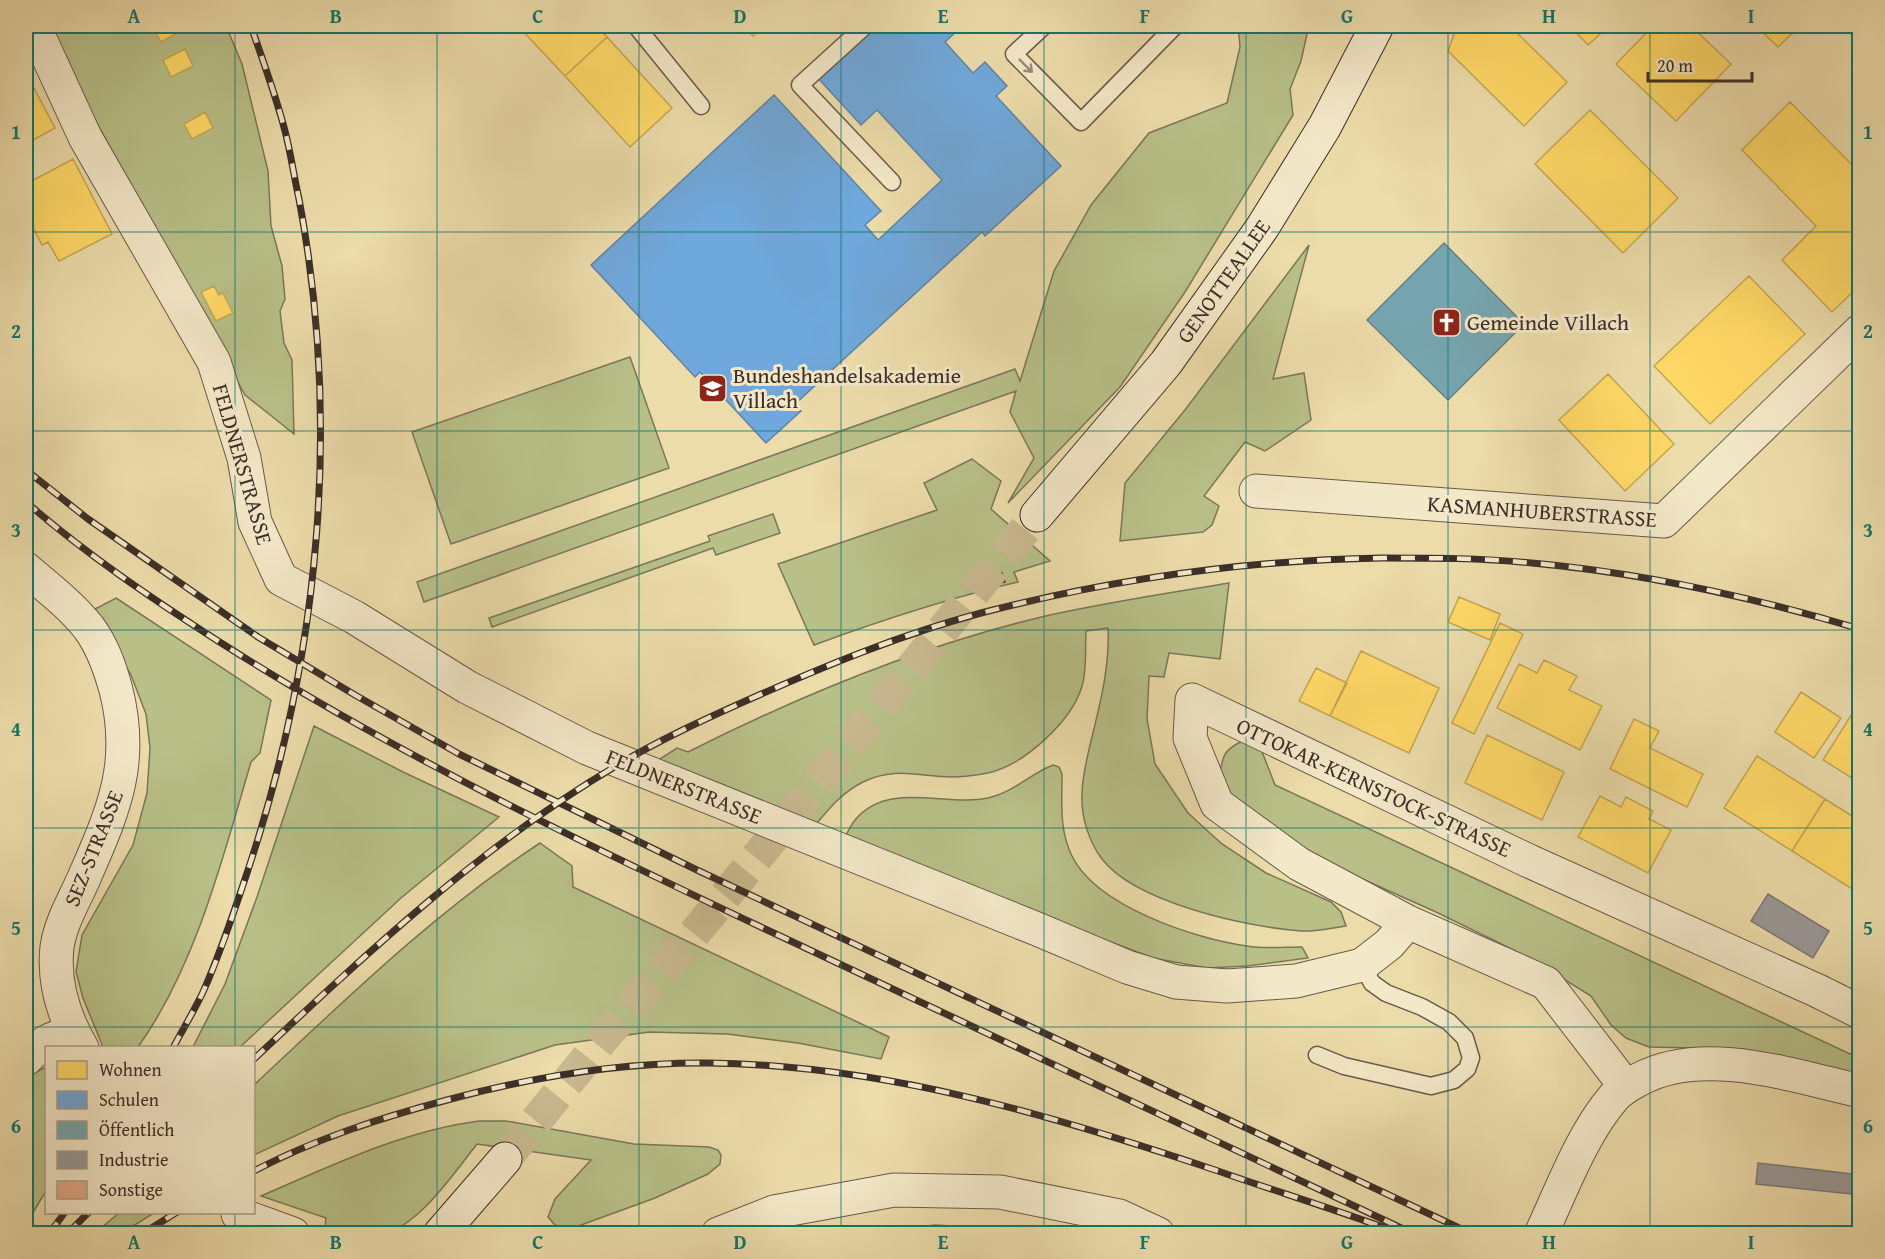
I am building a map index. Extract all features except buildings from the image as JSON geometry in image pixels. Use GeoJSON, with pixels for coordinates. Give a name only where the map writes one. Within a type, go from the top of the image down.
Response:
{"type":"FeatureCollection","features":[{"type":"Feature","properties":{"kind":"street","name":"FELDNERSTRASSE"},"geometry":{"type":"LineString","coordinates":[[34,26],[85,137],[214,362],[244,458],[255,522],[280,579],[354,617],[467,687],[587,748],[1127,967],[1176,982],[1227,987],[1296,981],[1362,964],[1389,944],[1408,922]]}},
{"type":"Feature","properties":{"kind":"street","name":"GENOTTEALLEE"},"geometry":{"type":"LineString","coordinates":[[1037,515],[1166,363],[1262,228],[1325,126],[1377,26]]}},
{"type":"Feature","properties":{"kind":"street","name":"KASMANHUBERSTRASSE"},"geometry":{"type":"LineString","coordinates":[[1256,491],[1664,522],[1860,331]]}},
{"type":"Feature","properties":{"kind":"street","name":"SEZ-STRASSE"},"geometry":{"type":"LineString","coordinates":[[26,569],[76,614],[98,641],[111,670],[122,723],[122,762],[115,802],[64,921],[57,946],[57,984],[78,1040]]}},
{"type":"Feature","properties":{"kind":"street","name":"OTTOKAR-KERNSTOCK-STRASSE"},"geometry":{"type":"LineString","coordinates":[[1408,922],[1299,864],[1217,804],[1190,738],[1192,700],[1529,861],[1860,1012]]}},
{"type":"Feature","properties":{"kind":"street"},"geometry":{"type":"LineString","coordinates":[[1408,922],[1546,983],[1626,1087]]}},
{"type":"Feature","properties":{"kind":"street"},"geometry":{"type":"LineString","coordinates":[[26,1059],[50,1038],[78,1040]]}},
{"type":"Feature","properties":{"kind":"street"},"geometry":{"type":"LineString","coordinates":[[1541,1233],[1588,1135],[1615,1096],[1626,1087],[1649,1075],[1667,1069],[1707,1063],[1754,1068],[1860,1091]]}},
{"type":"Feature","properties":{"kind":"street"},"geometry":{"type":"LineString","coordinates":[[440,1233],[505,1159]]}},
{"type":"Feature","properties":{"kind":"street"},"geometry":{"type":"LineString","coordinates":[[718,1233],[774,1212],[894,1190],[1000,1192],[1119,1216],[1158,1233]]}},
{"type":"Feature","properties":{"kind":"street"},"geometry":{"type":"LineString","coordinates":[[238,1214],[293,1233]]}},
{"type":"Feature","properties":{"kind":"lane"},"geometry":{"type":"LineString","coordinates":[[636,26],[701,106]]}},
{"type":"Feature","properties":{"kind":"lane"},"geometry":{"type":"LineString","coordinates":[[865,26],[800,86],[892,182]]}},
{"type":"Feature","properties":{"kind":"lane"},"geometry":{"type":"LineString","coordinates":[[1044,26],[1014,54],[1081,122],[1175,26]]}},
{"type":"Feature","properties":{"kind":"lane"},"geometry":{"type":"LineString","coordinates":[[1317,1055],[1344,1066],[1431,1086],[1454,1080],[1467,1069],[1471,1058],[1465,1038],[1449,1022],[1422,1007],[1386,993],[1371,983],[1362,964]]}},
{"type":"Feature","properties":{"kind":"green space"},"geometry":{"type":"Polygon","coordinates":[[[44,26],[226,26],[242,64],[268,171],[271,226],[282,266],[285,299],[280,311],[284,343],[292,360],[294,434],[245,395],[44,26]]]}},
{"type":"Feature","properties":{"kind":"green space"},"geometry":{"type":"Polygon","coordinates":[[[1238,26],[1299,26],[1307,34],[1301,61],[1290,89],[1293,115],[1185,292],[1120,387],[1008,503],[1034,458],[1010,412],[1016,391],[424,602],[417,582],[1015,369],[1020,381],[1054,271],[1091,205],[1149,133],[1227,103],[1240,47],[1238,26]]]}},
{"type":"Feature","properties":{"kind":"green space"},"geometry":{"type":"Polygon","coordinates":[[[1309,245],[1273,379],[1304,373],[1311,420],[1265,451],[1245,442],[1204,496],[1219,506],[1212,525],[1203,532],[1120,541],[1125,483],[1185,410],[1309,245]]]}},
{"type":"Feature","properties":{"kind":"green space"},"geometry":{"type":"Polygon","coordinates":[[[630,357],[669,468],[451,544],[412,432],[630,357]]]}},
{"type":"Feature","properties":{"kind":"green space"},"geometry":{"type":"Polygon","coordinates":[[[972,459],[1001,481],[991,509],[1050,561],[1014,572],[1018,582],[916,610],[814,645],[778,564],[937,510],[924,483],[972,459]]]}},
{"type":"Feature","properties":{"kind":"green space"},"geometry":{"type":"Polygon","coordinates":[[[773,514],[780,533],[716,555],[713,548],[492,627],[489,618],[710,541],[708,536],[773,514]]]}},
{"type":"Feature","properties":{"kind":"green space"},"geometry":{"type":"Polygon","coordinates":[[[1229,583],[1220,659],[1169,653],[1164,677],[1149,676],[1147,719],[1155,764],[1188,813],[1222,844],[1266,873],[1331,902],[1341,912],[1346,926],[1301,931],[1278,929],[1223,918],[1166,900],[1140,888],[1118,875],[1102,859],[1087,829],[1082,795],[1085,768],[1106,671],[1108,628],[1086,631],[1085,673],[1077,699],[1057,727],[1031,751],[1002,768],[984,774],[940,777],[897,773],[875,777],[855,786],[841,797],[813,828],[655,762],[677,748],[688,752],[820,691],[956,640],[1072,610],[1229,583]]]}},
{"type":"Feature","properties":{"kind":"green space"},"geometry":{"type":"Polygon","coordinates":[[[116,598],[271,700],[260,753],[251,762],[206,910],[176,982],[139,1046],[103,1046],[83,998],[76,972],[82,935],[133,845],[147,793],[150,748],[146,714],[131,675],[93,610],[116,598]]]}},
{"type":"Feature","properties":{"kind":"green space"},"geometry":{"type":"Polygon","coordinates":[[[314,726],[403,772],[499,817],[401,898],[241,1046],[194,1046],[225,984],[257,897],[314,726]]]}},
{"type":"Feature","properties":{"kind":"green space"},"geometry":{"type":"Polygon","coordinates":[[[1242,741],[1261,749],[1275,785],[1850,1054],[1859,1051],[1859,1074],[1741,1049],[1649,1047],[1626,1038],[1611,1025],[1591,996],[1532,959],[1436,912],[1320,860],[1235,802],[1220,773],[1226,753],[1242,741]]]}},
{"type":"Feature","properties":{"kind":"green space"},"geometry":{"type":"Polygon","coordinates":[[[1053,765],[1059,767],[1062,774],[1062,816],[1068,846],[1084,874],[1102,890],[1124,905],[1175,928],[1247,946],[1302,947],[1308,958],[1247,966],[1207,968],[1153,958],[844,840],[855,820],[868,808],[884,801],[918,797],[954,800],[988,798],[1006,792],[1053,765]]]}},
{"type":"Feature","properties":{"kind":"green space"},"geometry":{"type":"Polygon","coordinates":[[[540,843],[572,866],[573,887],[889,1037],[881,1059],[798,1043],[727,1034],[649,1032],[555,1045],[338,1116],[255,1155],[255,1084],[427,927],[540,843]]]}},
{"type":"Feature","properties":{"kind":"green space"},"geometry":{"type":"Polygon","coordinates":[[[45,1068],[45,1193],[26,1224],[26,1077],[45,1068]]]}},
{"type":"Feature","properties":{"kind":"green space"},"geometry":{"type":"Polygon","coordinates":[[[479,1121],[506,1121],[634,1144],[709,1147],[718,1150],[721,1155],[720,1164],[708,1174],[655,1198],[573,1228],[555,1225],[548,1217],[555,1199],[591,1160],[477,1144],[434,1198],[407,1223],[393,1230],[373,1233],[325,1227],[326,1218],[261,1196],[395,1141],[450,1126],[479,1121]]]}},
{"type":"Feature","properties":{"kind":"green space"},"geometry":{"type":"Polygon","coordinates":[[[118,1214],[152,1214],[122,1233],[95,1233],[118,1214]]]}},
{"type":"Feature","properties":{"kind":"green space"},"geometry":{"type":"Polygon","coordinates":[[[935,1225],[1000,1229],[1021,1233],[871,1233],[935,1225]]]}},
{"type":"Feature","properties":{"kind":"tunnel"},"geometry":{"type":"LineString","coordinates":[[505,1159],[601,1041],[689,940],[1037,515]]}},
{"type":"Feature","properties":{"kind":"railway"},"geometry":{"type":"LineString","coordinates":[[174,1046],[203,992],[222,946],[273,786],[293,703],[307,620],[316,536],[320,452],[319,367],[312,283],[287,140],[251,26]]}},
{"type":"Feature","properties":{"kind":"railway"},"geometry":{"type":"LineString","coordinates":[[26,470],[88,519],[258,637],[459,754],[697,870],[1472,1234]]}},
{"type":"Feature","properties":{"kind":"railway"},"geometry":{"type":"LineString","coordinates":[[26,502],[95,557],[218,641],[350,720],[486,793],[693,895],[1414,1234]]}},
{"type":"Feature","properties":{"kind":"railway"},"geometry":{"type":"LineString","coordinates":[[255,1058],[339,980],[472,865],[519,830],[616,766],[649,747],[750,699],[864,652],[951,621],[1080,590],[1230,567],[1331,560],[1438,558],[1574,567],[1657,580],[1738,597],[1860,629]]}},
{"type":"Feature","properties":{"kind":"railway"},"geometry":{"type":"LineString","coordinates":[[255,1170],[324,1139],[373,1122],[511,1084],[642,1065],[709,1063],[774,1066],[902,1083],[1029,1113],[1153,1150],[1388,1229]]}},
{"type":"Feature","properties":{"kind":"railway"},"geometry":{"type":"LineString","coordinates":[[49,1234],[64,1214]]}},
{"type":"Feature","properties":{"kind":"railway"},"geometry":{"type":"LineString","coordinates":[[67,1234],[87,1214]]}},
{"type":"Feature","properties":{"kind":"railway"},"geometry":{"type":"LineString","coordinates":[[142,1234],[174,1214]]}},
{"type":"Feature","properties":{"kind":"place","name":"Gemeinde Villach"},"geometry":{"type":"Point","coordinates":[1446,322]}},
{"type":"Feature","properties":{"kind":"place","name":"Bundeshandelsakademie Villach"},"geometry":{"type":"Point","coordinates":[712,388]}}]}
